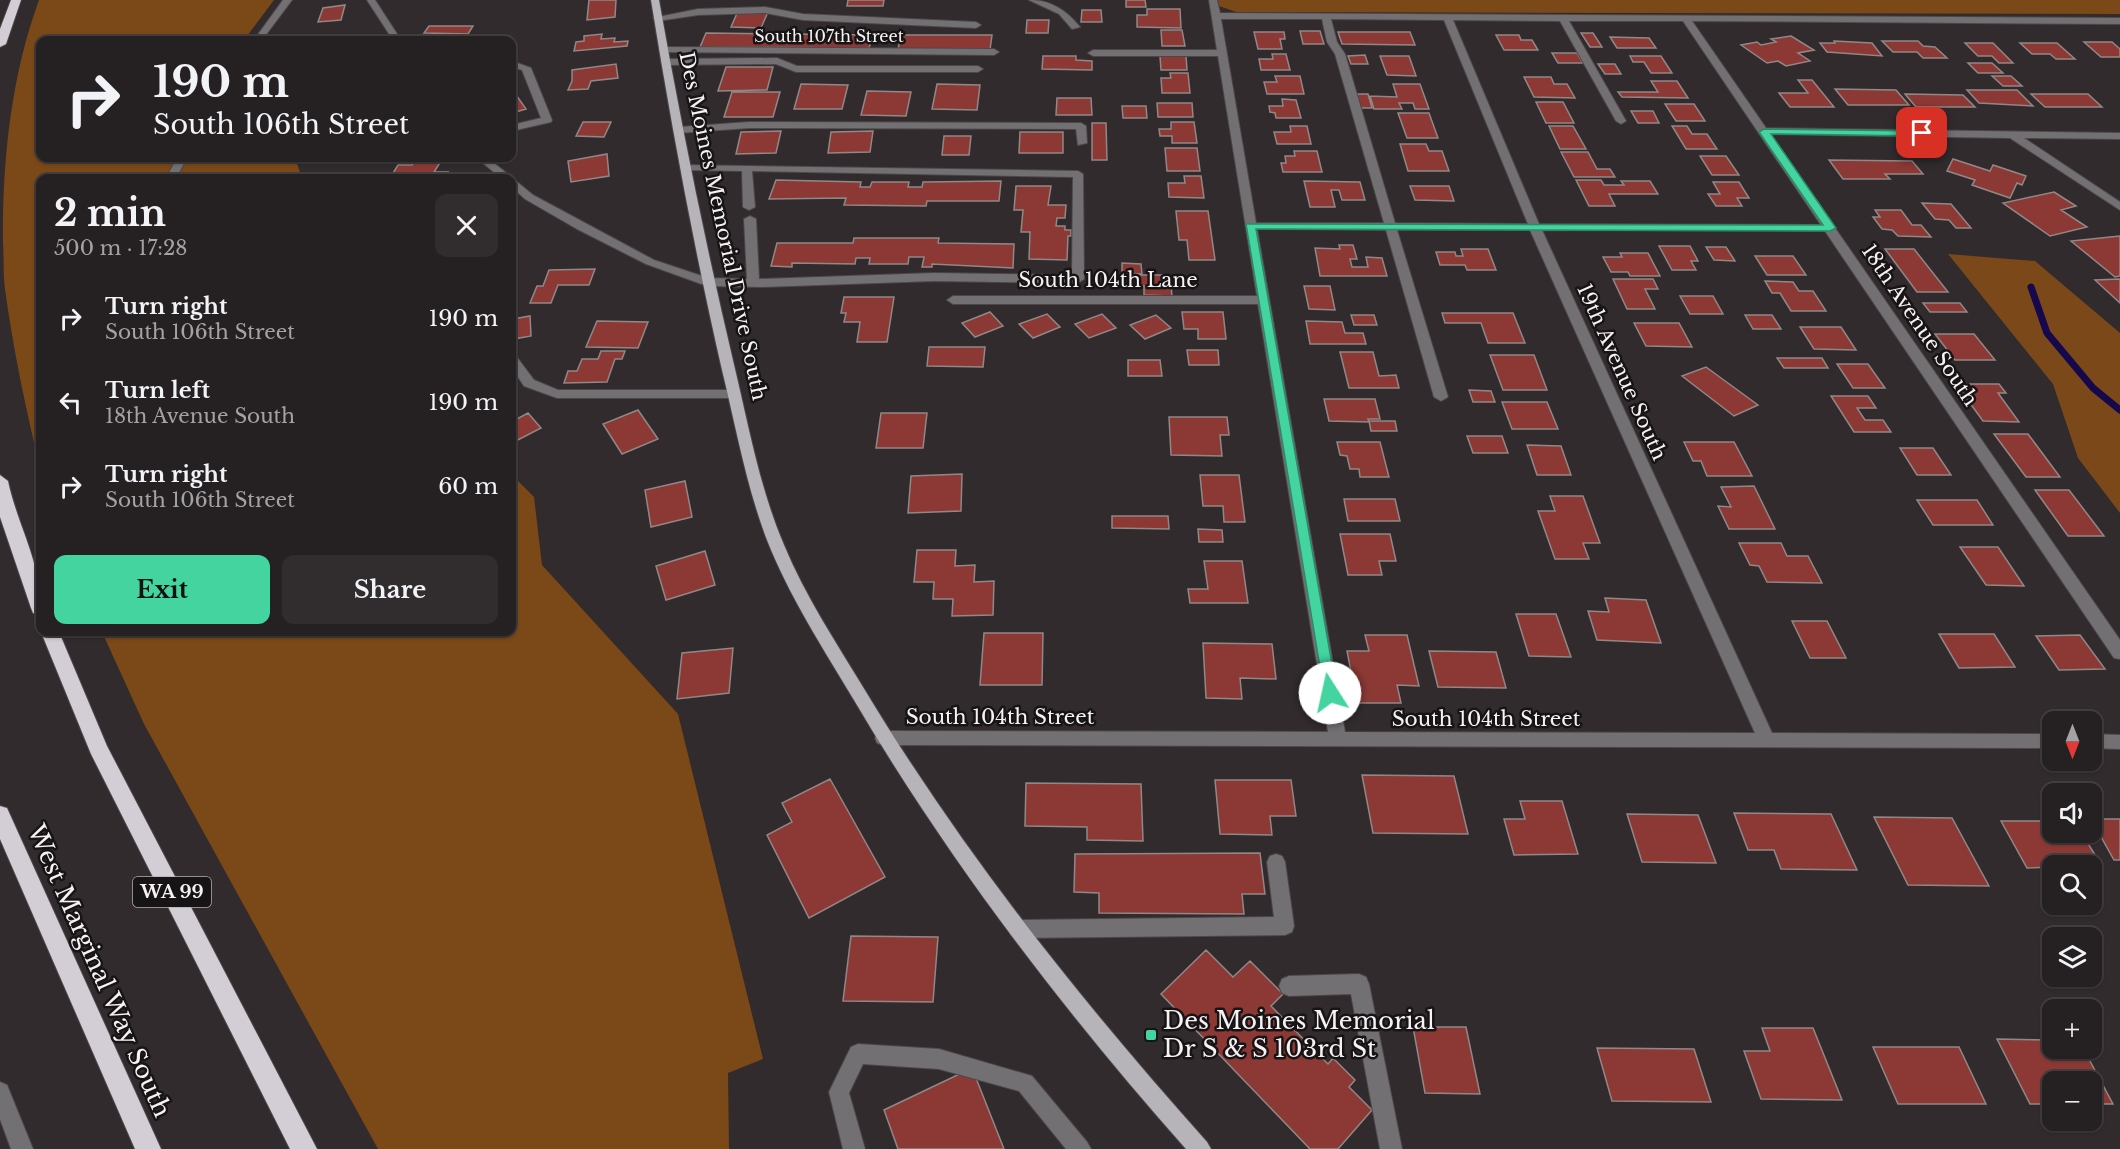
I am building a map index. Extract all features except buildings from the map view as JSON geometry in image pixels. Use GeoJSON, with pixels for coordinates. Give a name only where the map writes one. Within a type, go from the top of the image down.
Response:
{"type":"FeatureCollection","features":[{"type":"Feature","properties":{"kind":"highway"},"geometry":{"type":"LineString","coordinates":[[0,44],[16,0]]}},
{"type":"Feature","properties":{"kind":"highway"},"geometry":{"type":"LineString","coordinates":[[0,481],[5,507],[36,596]]}},
{"type":"Feature","properties":{"kind":"highway","name":"WA 99"},"geometry":{"type":"LineString","coordinates":[[52,636],[98,748],[304,1149]]}},
{"type":"Feature","properties":{"kind":"highway","name":"West Marginal Way South"},"geometry":{"type":"LineString","coordinates":[[0,815],[148,1149]]}},
{"type":"Feature","properties":{"kind":"main road","name":"Des Moines Memorial Drive South"},"geometry":{"type":"LineString","coordinates":[[655,0],[707,282],[751,464],[773,535],[794,584],[883,738],[1044,967],[1134,1077],[1200,1149]]}},
{"type":"Feature","properties":{"kind":"street"},"geometry":{"type":"LineString","coordinates":[[261,36],[288,0]]}},
{"type":"Feature","properties":{"kind":"street"},"geometry":{"type":"LineString","coordinates":[[371,0],[394,36]]}},
{"type":"Feature","properties":{"kind":"street"},"geometry":{"type":"LineString","coordinates":[[1033,0],[1062,12],[1075,27]]}},
{"type":"Feature","properties":{"kind":"street"},"geometry":{"type":"LineString","coordinates":[[1213,0],[1338,739]]}},
{"type":"Feature","properties":{"kind":"street"},"geometry":{"type":"LineString","coordinates":[[658,18],[698,12],[765,10],[803,17],[976,25]]}},
{"type":"Feature","properties":{"kind":"street"},"geometry":{"type":"LineString","coordinates":[[1217,16],[2120,21]]}},
{"type":"Feature","properties":{"kind":"street"},"geometry":{"type":"LineString","coordinates":[[1326,16],[1332,42],[1340,54],[1389,227],[1441,397]]}},
{"type":"Feature","properties":{"kind":"street","name":"19th Avenue South"},"geometry":{"type":"LineString","coordinates":[[1447,17],[1535,228],[1767,741]]}},
{"type":"Feature","properties":{"kind":"street"},"geometry":{"type":"LineString","coordinates":[[1563,18],[1621,121]]}},
{"type":"Feature","properties":{"kind":"street","name":"18th Avenue South"},"geometry":{"type":"LineString","coordinates":[[1686,19],[2120,653]]}},
{"type":"Feature","properties":{"kind":"street","name":"South 107th Street"},"geometry":{"type":"LineString","coordinates":[[664,50],[993,52]]}},
{"type":"Feature","properties":{"kind":"street"},"geometry":{"type":"LineString","coordinates":[[1093,53],[1223,53]]}},
{"type":"Feature","properties":{"kind":"street"},"geometry":{"type":"LineString","coordinates":[[666,62],[777,61],[796,69],[978,69]]}},
{"type":"Feature","properties":{"kind":"street"},"geometry":{"type":"LineString","coordinates":[[516,65],[526,68],[546,120],[516,127]]}},
{"type":"Feature","properties":{"kind":"street"},"geometry":{"type":"LineString","coordinates":[[679,130],[749,125],[1081,126],[1082,143]]}},
{"type":"Feature","properties":{"kind":"street"},"geometry":{"type":"LineString","coordinates":[[1764,132],[2120,136]]}},
{"type":"Feature","properties":{"kind":"street"},"geometry":{"type":"LineString","coordinates":[[2013,135],[2120,207]]}},
{"type":"Feature","properties":{"kind":"street"},"geometry":{"type":"LineString","coordinates":[[487,162],[502,174]]}},
{"type":"Feature","properties":{"kind":"street"},"geometry":{"type":"LineString","coordinates":[[516,185],[529,196],[581,227],[650,262],[707,282],[753,283],[934,277],[1078,279],[1078,174],[686,167]]}},
{"type":"Feature","properties":{"kind":"street"},"geometry":{"type":"LineString","coordinates":[[747,169],[753,283]]}},
{"type":"Feature","properties":{"kind":"street"},"geometry":{"type":"LineString","coordinates":[[1250,226],[1830,228]]}},
{"type":"Feature","properties":{"kind":"street","name":"South 104th Lane"},"geometry":{"type":"LineString","coordinates":[[953,300],[1263,300]]}},
{"type":"Feature","properties":{"kind":"street"},"geometry":{"type":"LineString","coordinates":[[516,365],[529,383],[556,394],[734,394]]}},
{"type":"Feature","properties":{"kind":"street","name":"South 104th Street"},"geometry":{"type":"LineString","coordinates":[[883,738],[2042,741]]}},
{"type":"Feature","properties":{"kind":"street"},"geometry":{"type":"LineString","coordinates":[[2102,741],[2120,742]]}},
{"type":"Feature","properties":{"kind":"street"},"geometry":{"type":"LineString","coordinates":[[1018,929],[1286,926],[1276,862]]}},
{"type":"Feature","properties":{"kind":"street"},"geometry":{"type":"LineString","coordinates":[[1289,986],[1359,984],[1391,1149]]}},
{"type":"Feature","properties":{"kind":"street"},"geometry":{"type":"LineString","coordinates":[[854,1149],[838,1092],[858,1054],[939,1059],[1025,1083],[1080,1149]]}},
{"type":"Feature","properties":{"kind":"street"},"geometry":{"type":"LineString","coordinates":[[0,1092],[22,1149]]}},
{"type":"Feature","properties":{"kind":"shaded area"},"geometry":{"type":"Polygon","coordinates":[[[39,0],[274,0],[247,36],[36,36],[36,162],[296,162],[301,174],[36,174],[36,450],[12,334],[4,283],[3,243],[4,182],[10,120],[29,29],[39,0]]]}},
{"type":"Feature","properties":{"kind":"shaded area"},"geometry":{"type":"Polygon","coordinates":[[[1218,0],[2120,0],[2120,14],[1236,12],[1219,6],[1218,0]]]}},
{"type":"Feature","properties":{"kind":"shaded area"},"geometry":{"type":"Polygon","coordinates":[[[1948,254],[2035,261],[2120,333],[2120,513],[2078,458],[2053,384],[1948,254]]]}},
{"type":"Feature","properties":{"kind":"shaded area"},"geometry":{"type":"Polygon","coordinates":[[[516,479],[534,497],[542,565],[678,714],[763,1059],[728,1073],[729,1149],[378,1149],[144,724],[104,636],[516,636],[516,479]]]}},
{"type":"Feature","properties":{"kind":"waterway"},"geometry":{"type":"LineString","coordinates":[[2031,287],[2047,333],[2093,388],[2120,410]]}},
{"type":"Feature","properties":{"kind":"place","name":"Des Moines Memorial Dr S & S 103rd St"},"geometry":{"type":"Point","coordinates":[1151,1035]}},
{"type":"Feature","properties":{"kind":"route"},"geometry":{"type":"LineString","coordinates":[[1330,693],[1250,226],[1830,228],[1764,132],[1922,133]]}}]}
